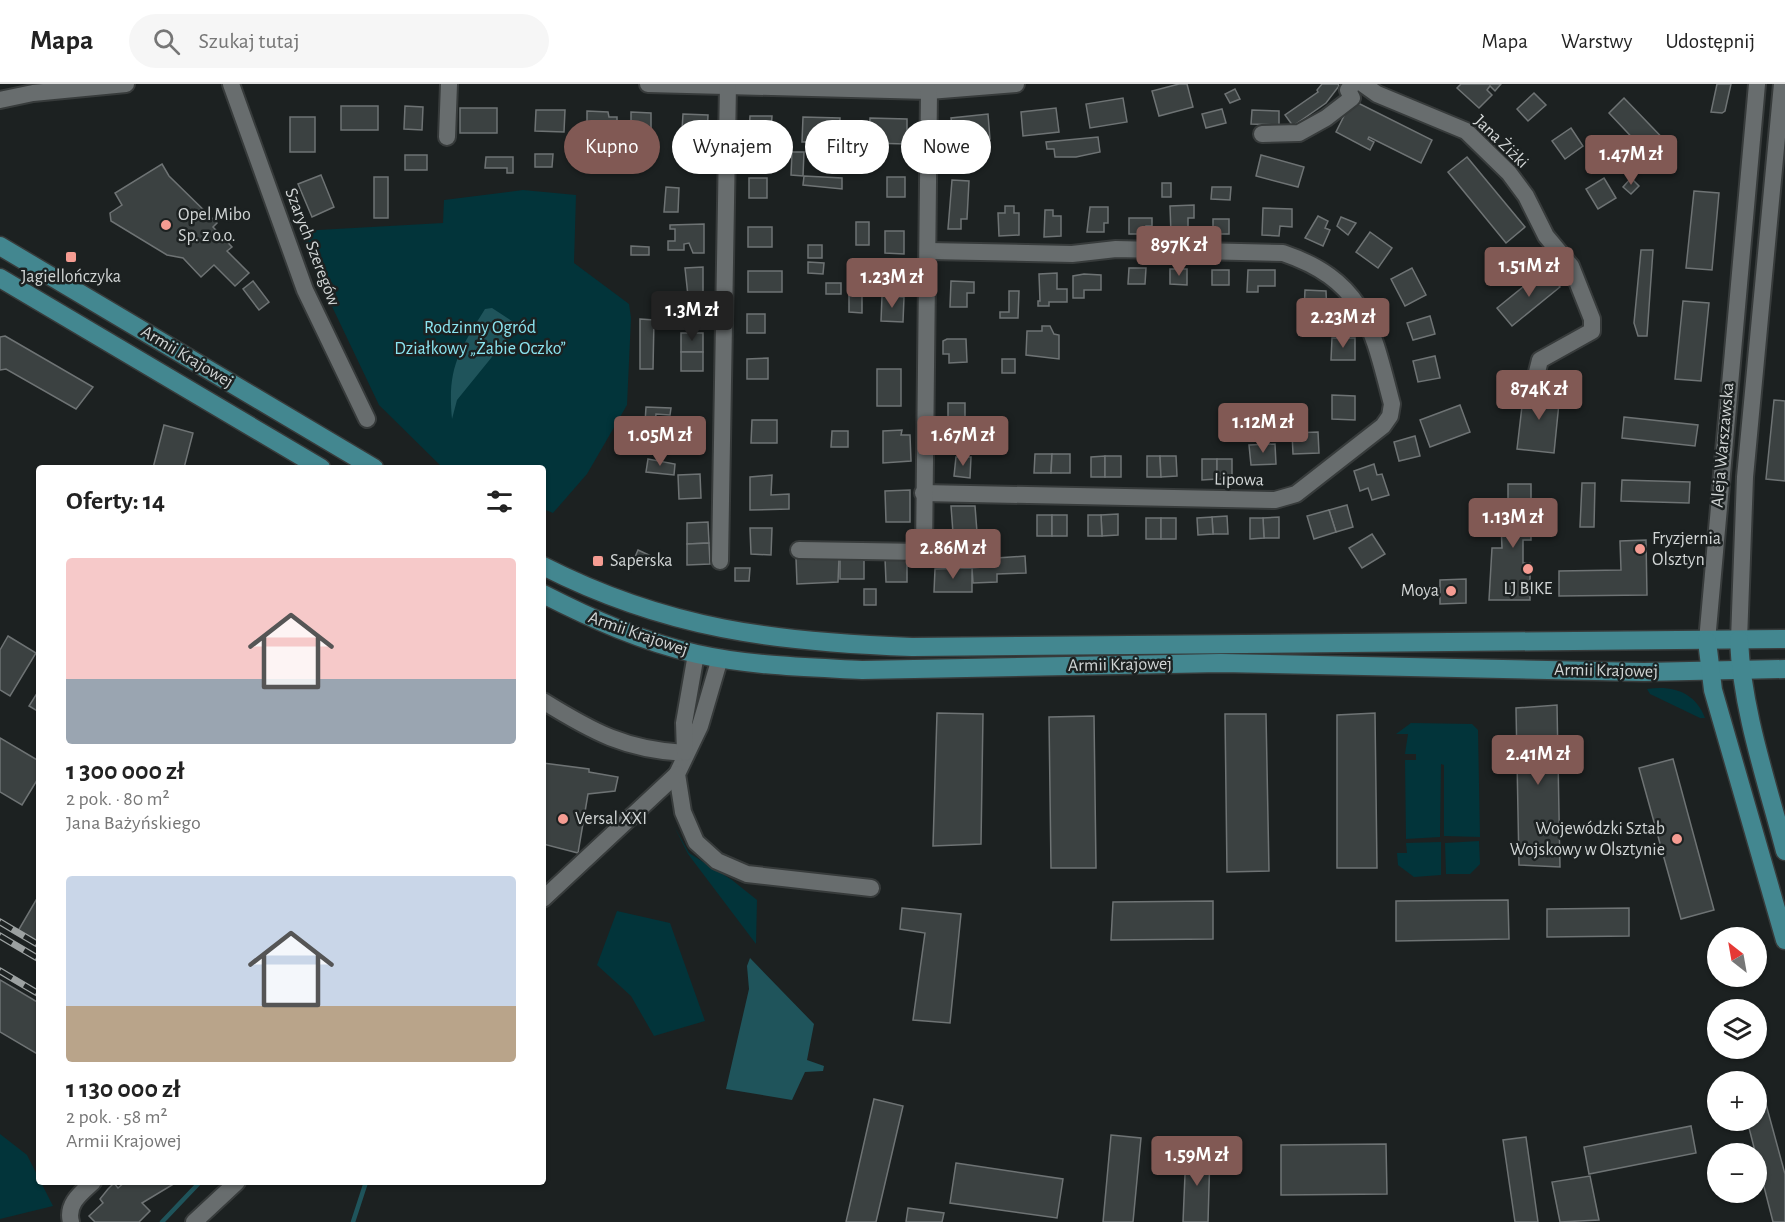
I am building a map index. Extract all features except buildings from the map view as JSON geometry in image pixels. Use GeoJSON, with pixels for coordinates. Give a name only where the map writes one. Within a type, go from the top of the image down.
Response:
{"type":"FeatureCollection","features":[{"type":"Feature","properties":{"kind":"main road","name":"Armii Krajowej"},"geometry":{"type":"LineString","coordinates":[[0,246],[369,465]]}},
{"type":"Feature","properties":{"kind":"main road","name":"Armii Krajowej"},"geometry":{"type":"LineString","coordinates":[[0,278],[316,465]]}},
{"type":"Feature","properties":{"kind":"main road","name":"Armii Krajowej"},"geometry":{"type":"LineString","coordinates":[[546,567],[622,602],[714,629],[773,638],[912,647],[1785,639]]}},
{"type":"Feature","properties":{"kind":"main road","name":"Armii Krajowej"},"geometry":{"type":"LineString","coordinates":[[546,596],[593,620],[696,654],[760,664],[862,670],[1221,663],[1709,672],[1785,669]]}},
{"type":"Feature","properties":{"kind":"main road"},"geometry":{"type":"LineString","coordinates":[[696,654],[714,629]]}},
{"type":"Feature","properties":{"kind":"main road"},"geometry":{"type":"LineString","coordinates":[[714,629],[720,658]]}},
{"type":"Feature","properties":{"kind":"main road","name":"Aleja Warszawska"},"geometry":{"type":"LineString","coordinates":[[1739,640],[1740,671],[1785,851]]}},
{"type":"Feature","properties":{"kind":"main road","name":"Aleja Warszawska"},"geometry":{"type":"LineString","coordinates":[[1707,641],[1709,672],[1785,940]]}},
{"type":"Feature","properties":{"kind":"street"},"geometry":{"type":"LineString","coordinates":[[0,100],[33,93],[126,84]]}},
{"type":"Feature","properties":{"kind":"street","name":"Szarych Szeregów"},"geometry":{"type":"LineString","coordinates":[[231,84],[306,290],[367,419]]}},
{"type":"Feature","properties":{"kind":"street"},"geometry":{"type":"LineString","coordinates":[[447,137],[449,84]]}},
{"type":"Feature","properties":{"kind":"street"},"geometry":{"type":"LineString","coordinates":[[648,84],[929,91],[1016,84]]}},
{"type":"Feature","properties":{"kind":"street"},"geometry":{"type":"LineString","coordinates":[[1262,134],[1299,133],[1326,118],[1352,98],[1348,90],[1353,84]]}},
{"type":"Feature","properties":{"kind":"street","name":"Jana Żiżki"},"geometry":{"type":"LineString","coordinates":[[1363,84],[1377,94],[1466,131],[1509,173],[1526,196],[1546,236],[1571,266],[1592,318],[1592,331],[1540,360],[1535,380]]}},
{"type":"Feature","properties":{"kind":"street","name":"Aleja Warszawska"},"geometry":{"type":"LineString","coordinates":[[1707,641],[1757,84]]}},
{"type":"Feature","properties":{"kind":"street","name":"Aleja Warszawska"},"geometry":{"type":"LineString","coordinates":[[1739,640],[1745,477],[1782,118],[1782,84]]}},
{"type":"Feature","properties":{"kind":"street"},"geometry":{"type":"LineString","coordinates":[[720,561],[728,85]]}},
{"type":"Feature","properties":{"kind":"street"},"geometry":{"type":"LineString","coordinates":[[799,550],[924,552],[929,91]]}},
{"type":"Feature","properties":{"kind":"street","name":"Lipowa"},"geometry":{"type":"LineString","coordinates":[[923,493],[1275,500],[1296,494],[1383,426],[1390,416],[1392,404],[1367,320],[1356,300],[1336,279],[1318,267],[1283,253],[1116,249],[1072,254],[929,251]]}},
{"type":"Feature","properties":{"kind":"street"},"geometry":{"type":"LineString","coordinates":[[685,753],[684,723],[696,654]]}},
{"type":"Feature","properties":{"kind":"street"},"geometry":{"type":"LineString","coordinates":[[546,896],[677,774],[685,753],[700,726],[720,658]]}},
{"type":"Feature","properties":{"kind":"street"},"geometry":{"type":"LineString","coordinates":[[546,703],[591,731],[651,751],[685,753]]}},
{"type":"Feature","properties":{"kind":"street"},"geometry":{"type":"LineString","coordinates":[[677,774],[683,812],[692,835],[709,855],[726,867],[758,877],[872,888]]}},
{"type":"Feature","properties":{"kind":"street"},"geometry":{"type":"LineString","coordinates":[[71,1222],[69,1215],[74,1201],[90,1185]]}},
{"type":"Feature","properties":{"kind":"street"},"geometry":{"type":"LineString","coordinates":[[194,1222],[234,1185]]}},
{"type":"Feature","properties":{"kind":"green space","name":"Rodzinny Ogród Działkowy „Żabie Oczko”"},"geometry":{"type":"Polygon","coordinates":[[[523,190],[576,195],[574,263],[629,304],[631,318],[627,405],[587,474],[553,513],[546,510],[546,465],[440,465],[379,405],[317,275],[300,231],[443,223],[444,200],[523,190]]]}},
{"type":"Feature","properties":{"kind":"green space"},"geometry":{"type":"Polygon","coordinates":[[[1666,688],[1682,692],[1695,702],[1705,718],[1700,718],[1650,694],[1647,689],[1666,688]]]}},
{"type":"Feature","properties":{"kind":"green space"},"geometry":{"type":"Polygon","coordinates":[[[1411,723],[1472,724],[1478,730],[1480,837],[1444,836],[1444,765],[1441,764],[1440,837],[1406,839],[1405,760],[1416,760],[1416,754],[1405,754],[1408,734],[1396,734],[1411,723]]]}},
{"type":"Feature","properties":{"kind":"green space"},"geometry":{"type":"Polygon","coordinates":[[[674,826],[689,853],[732,880],[757,900],[756,944],[688,854],[674,826]]]}},
{"type":"Feature","properties":{"kind":"green space"},"geometry":{"type":"Polygon","coordinates":[[[1479,841],[1480,864],[1470,874],[1446,874],[1445,843],[1479,841]]]}},
{"type":"Feature","properties":{"kind":"green space"},"geometry":{"type":"Polygon","coordinates":[[[1441,842],[1441,875],[1414,877],[1398,865],[1397,853],[1407,853],[1406,843],[1441,842]]]}},
{"type":"Feature","properties":{"kind":"green space"},"geometry":{"type":"Polygon","coordinates":[[[617,911],[670,923],[705,1021],[654,1036],[631,996],[597,965],[617,911]]]}},
{"type":"Feature","properties":{"kind":"green space"},"geometry":{"type":"Polygon","coordinates":[[[0,1134],[27,1155],[36,1173],[36,1185],[42,1185],[53,1206],[0,1219],[0,1134]]]}},
{"type":"Feature","properties":{"kind":"shaded area"},"geometry":{"type":"Polygon","coordinates":[[[492,308],[518,325],[457,400],[452,419],[451,386],[457,361],[485,309],[492,308]]]}},
{"type":"Feature","properties":{"kind":"shaded area"},"geometry":{"type":"Polygon","coordinates":[[[750,958],[814,1024],[807,1060],[824,1066],[823,1071],[805,1072],[792,1100],[726,1089],[749,989],[747,966],[750,958]]]}},
{"type":"Feature","properties":{"kind":"waterway"},"geometry":{"type":"LineString","coordinates":[[162,1222],[197,1185]]}},
{"type":"Feature","properties":{"kind":"waterway"},"geometry":{"type":"LineString","coordinates":[[353,1222],[365,1185]]}},
{"type":"Feature","properties":{"kind":"railway"},"geometry":{"type":"LineString","coordinates":[[0,922],[36,943]]}},
{"type":"Feature","properties":{"kind":"railway"},"geometry":{"type":"LineString","coordinates":[[0,936],[36,957]]}},
{"type":"Feature","properties":{"kind":"railway"},"geometry":{"type":"LineString","coordinates":[[0,971],[36,992]]}},
{"type":"Feature","properties":{"kind":"place","name":"Opel Mibo Sp. z o.o."},"geometry":{"type":"Point","coordinates":[166,225]}},
{"type":"Feature","properties":{"kind":"place","name":"Jagiellończyka"},"geometry":{"type":"Point","coordinates":[71,257]}},
{"type":"Feature","properties":{"kind":"place","name":"Fryzjernia Olsztyn"},"geometry":{"type":"Point","coordinates":[1640,549]}},
{"type":"Feature","properties":{"kind":"place","name":"Saperska"},"geometry":{"type":"Point","coordinates":[598,561]}},
{"type":"Feature","properties":{"kind":"place","name":"LJ BIKE"},"geometry":{"type":"Point","coordinates":[1528,569]}},
{"type":"Feature","properties":{"kind":"place","name":"Moya"},"geometry":{"type":"Point","coordinates":[1451,591]}},
{"type":"Feature","properties":{"kind":"place","name":"Versal XXI"},"geometry":{"type":"Point","coordinates":[563,819]}},
{"type":"Feature","properties":{"kind":"place","name":"Wojewódzki Sztab Wojskowy w Olsztynie"},"geometry":{"type":"Point","coordinates":[1677,839]}}]}
